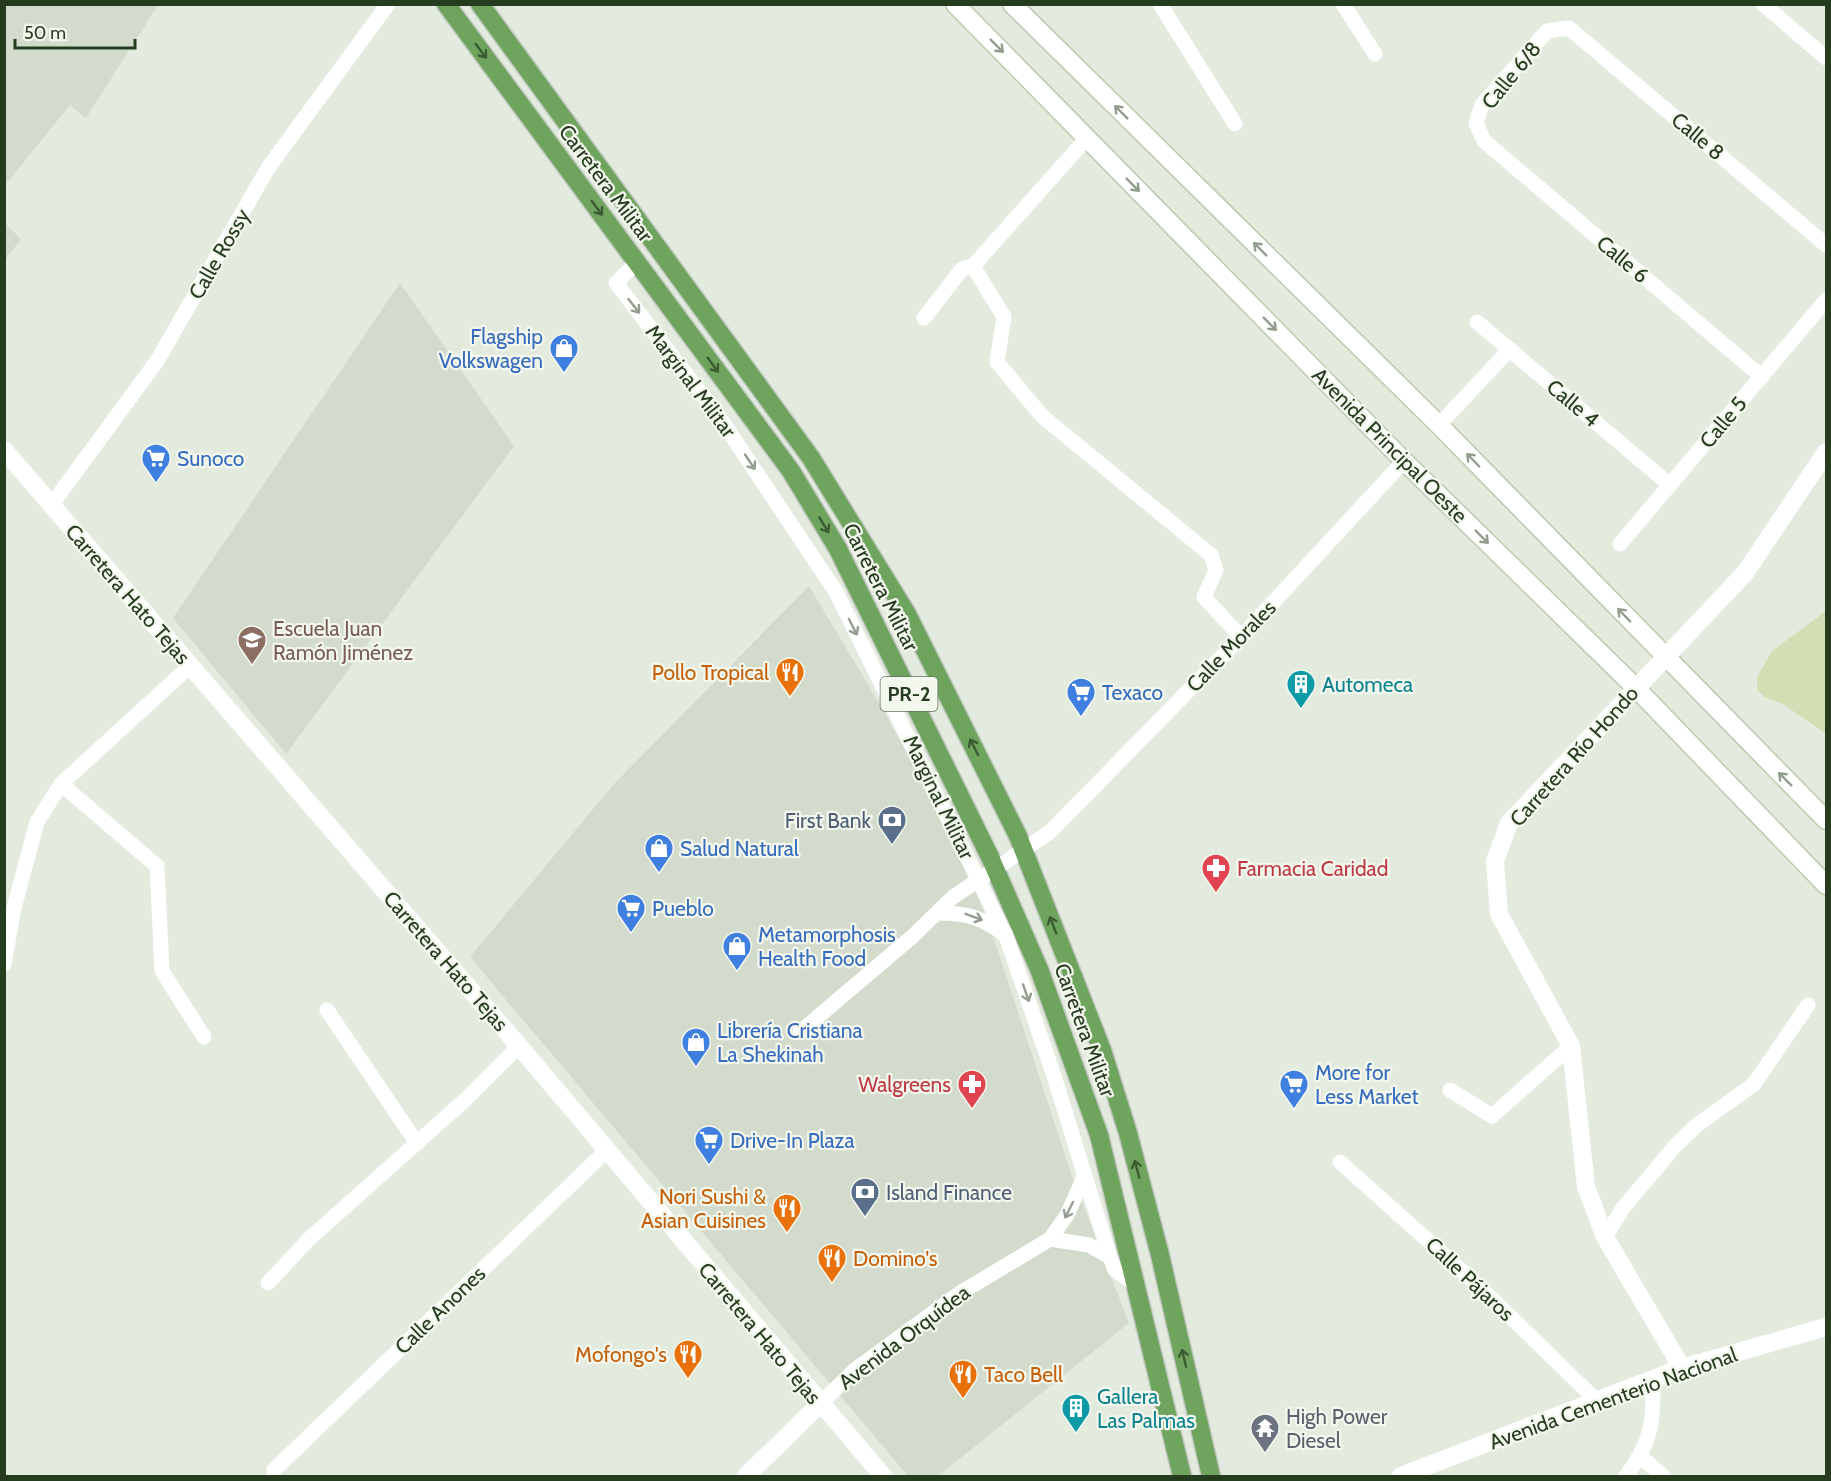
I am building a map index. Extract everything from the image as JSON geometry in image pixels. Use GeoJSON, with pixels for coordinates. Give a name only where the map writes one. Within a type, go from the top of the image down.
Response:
{"type":"FeatureCollection","features":[{"type":"Feature","properties":{"kind":"main road","name":"Carretera Militar"},"geometry":{"type":"LineString","coordinates":[[446,4],[791,471],[838,549],[987,874],[1039,969],[1099,1135],[1182,1476]]}},
{"type":"Feature","properties":{"kind":"main road","name":"Carretera Militar"},"geometry":{"type":"LineString","coordinates":[[480,4],[811,458],[907,614],[1024,850],[1102,1050],[1128,1133],[1160,1255],[1209,1468]]}},
{"type":"Feature","properties":{"kind":"main road"},"geometry":{"type":"LineString","coordinates":[[1209,1468],[1219,1476]]}},
{"type":"Feature","properties":{"kind":"street","name":"Calle Rossy"},"geometry":{"type":"LineString","coordinates":[[51,504],[157,362],[268,168],[388,4]]}},
{"type":"Feature","properties":{"kind":"street"},"geometry":{"type":"LineString","coordinates":[[1012,4],[1439,425],[1827,820]]}},
{"type":"Feature","properties":{"kind":"street"},"geometry":{"type":"LineString","coordinates":[[1160,4],[1235,124]]}},
{"type":"Feature","properties":{"kind":"street"},"geometry":{"type":"LineString","coordinates":[[1343,4],[1376,54]]}},
{"type":"Feature","properties":{"kind":"street"},"geometry":{"type":"LineString","coordinates":[[1763,4],[1827,58]]}},
{"type":"Feature","properties":{"kind":"street","name":"Avenida Principal Oeste"},"geometry":{"type":"LineString","coordinates":[[960,6],[1404,461],[1635,687],[1827,885]]}},
{"type":"Feature","properties":{"kind":"street","name":"Calle 6/8"},"geometry":{"type":"LineString","coordinates":[[1484,141],[1476,123],[1482,105],[1547,31],[1569,28]]}},
{"type":"Feature","properties":{"kind":"street","name":"Calle 8"},"geometry":{"type":"LineString","coordinates":[[1569,28],[1827,245]]}},
{"type":"Feature","properties":{"kind":"street"},"geometry":{"type":"LineString","coordinates":[[924,318],[962,269],[973,266],[1087,138]]}},
{"type":"Feature","properties":{"kind":"street","name":"Calle 6"},"geometry":{"type":"LineString","coordinates":[[1484,141],[1762,376]]}},
{"type":"Feature","properties":{"kind":"street","name":"Marginal Militar"},"geometry":{"type":"LineString","coordinates":[[637,262],[616,283],[720,418],[836,592],[987,874],[1054,1076],[1110,1257],[1115,1270],[1136,1285]]}},
{"type":"Feature","properties":{"kind":"street"},"geometry":{"type":"LineString","coordinates":[[973,266],[1004,317],[997,362],[1042,416],[1211,555],[1216,570],[1204,597],[1241,637]]}},
{"type":"Feature","properties":{"kind":"street","name":"Calle 5"},"geometry":{"type":"LineString","coordinates":[[1620,544],[1827,300]]}},
{"type":"Feature","properties":{"kind":"street","name":"Calle 4"},"geometry":{"type":"LineString","coordinates":[[1476,321],[1670,485]]}},
{"type":"Feature","properties":{"kind":"street"},"geometry":{"type":"LineString","coordinates":[[1439,425],[1510,349]]}},
{"type":"Feature","properties":{"kind":"street","name":"Carretera Hato Tejas"},"geometry":{"type":"LineString","coordinates":[[4,450],[519,1046],[883,1476]]}},
{"type":"Feature","properties":{"kind":"street","name":"Carretera Río Hondo"},"geometry":{"type":"LineString","coordinates":[[1682,1368],[1605,1237],[1586,1187],[1571,1046],[1499,914],[1495,861],[1509,823],[1745,573],[1827,452]]}},
{"type":"Feature","properties":{"kind":"street","name":"Calle Morales"},"geometry":{"type":"LineString","coordinates":[[800,1032],[953,897],[1050,832],[1241,637],[1404,461]]}},
{"type":"Feature","properties":{"kind":"street"},"geometry":{"type":"LineString","coordinates":[[4,964],[14,908],[37,822],[61,784],[190,666]]}},
{"type":"Feature","properties":{"kind":"street"},"geometry":{"type":"LineString","coordinates":[[61,784],[158,866],[162,971],[204,1037]]}},
{"type":"Feature","properties":{"kind":"street"},"geometry":{"type":"LineString","coordinates":[[937,913],[974,916],[1006,936]]}},
{"type":"Feature","properties":{"kind":"street"},"geometry":{"type":"LineString","coordinates":[[1605,1237],[1623,1208],[1676,1145],[1697,1125],[1754,1084],[1808,1005]]}},
{"type":"Feature","properties":{"kind":"street"},"geometry":{"type":"LineString","coordinates":[[327,1010],[416,1142]]}},
{"type":"Feature","properties":{"kind":"street"},"geometry":{"type":"LineString","coordinates":[[268,1283],[309,1239],[519,1046]]}},
{"type":"Feature","properties":{"kind":"street"},"geometry":{"type":"LineString","coordinates":[[1450,1090],[1492,1116],[1571,1046]]}},
{"type":"Feature","properties":{"kind":"street","name":"Calle Anones"},"geometry":{"type":"LineString","coordinates":[[274,1470],[607,1150]]}},
{"type":"Feature","properties":{"kind":"street","name":"Calle Pájaros"},"geometry":{"type":"LineString","coordinates":[[1340,1162],[1480,1287],[1596,1400]]}},
{"type":"Feature","properties":{"kind":"street"},"geometry":{"type":"LineString","coordinates":[[1084,1178],[1068,1215],[1050,1239],[1089,1245],[1110,1257]]}},
{"type":"Feature","properties":{"kind":"street","name":"Avenida Orquídea"},"geometry":{"type":"LineString","coordinates":[[746,1476],[856,1369],[960,1293],[1050,1239]]}},
{"type":"Feature","properties":{"kind":"street","name":"Avenida Cementerio Nacional"},"geometry":{"type":"LineString","coordinates":[[1401,1476],[1682,1368],[1827,1327]]}},
{"type":"Feature","properties":{"kind":"street"},"geometry":{"type":"LineString","coordinates":[[1626,1476],[1641,1457],[1654,1413],[1652,1379]]}},
{"type":"Feature","properties":{"kind":"street"},"geometry":{"type":"LineString","coordinates":[[1641,1457],[1663,1476]]}},
{"type":"Feature","properties":{"kind":"shaded area"},"geometry":{"type":"Polygon","coordinates":[[[5,4],[158,5],[86,118],[70,105],[5,185],[5,4]]]}},
{"type":"Feature","properties":{"kind":"shaded area"},"geometry":{"type":"Polygon","coordinates":[[[5,223],[21,239],[5,260],[5,223]]]}},
{"type":"Feature","properties":{"kind":"shaded area"},"geometry":{"type":"Polygon","coordinates":[[[400,283],[514,446],[286,754],[173,618],[400,283]]]}},
{"type":"Feature","properties":{"kind":"shaded area","name":"Drive-In Plaza"},"geometry":{"type":"Polygon","coordinates":[[[809,586],[885,713],[956,843],[989,924],[1072,1176],[1129,1323],[938,1476],[908,1476],[470,957],[613,785],[809,586]]]}},
{"type":"Feature","properties":{"kind":"green space"},"geometry":{"type":"Polygon","coordinates":[[[1826,611],[1826,734],[1783,704],[1764,697],[1757,689],[1757,677],[1772,651],[1826,611]]]}},
{"type":"Feature","properties":{"kind":"place","name":"Flagship Volkswagen"},"geometry":{"type":"Point","coordinates":[564,374]}},
{"type":"Feature","properties":{"kind":"place","name":"Sunoco"},"geometry":{"type":"Point","coordinates":[156,484]}},
{"type":"Feature","properties":{"kind":"place","name":"Escuela Juan Ramón Jiménez"},"geometry":{"type":"Point","coordinates":[252,666]}},
{"type":"Feature","properties":{"kind":"place","name":"Pollo Tropical"},"geometry":{"type":"Point","coordinates":[790,698]}},
{"type":"Feature","properties":{"kind":"place","name":"Automeca"},"geometry":{"type":"Point","coordinates":[1301,710]}},
{"type":"Feature","properties":{"kind":"place","name":"Texaco"},"geometry":{"type":"Point","coordinates":[1081,718]}},
{"type":"Feature","properties":{"kind":"place","name":"First Bank"},"geometry":{"type":"Point","coordinates":[892,846]}},
{"type":"Feature","properties":{"kind":"place","name":"Salud Natural"},"geometry":{"type":"Point","coordinates":[659,874]}},
{"type":"Feature","properties":{"kind":"place","name":"Farmacia Caridad"},"geometry":{"type":"Point","coordinates":[1216,894]}},
{"type":"Feature","properties":{"kind":"place","name":"Pueblo"},"geometry":{"type":"Point","coordinates":[631,934]}},
{"type":"Feature","properties":{"kind":"place","name":"Metamorphosis Health Food"},"geometry":{"type":"Point","coordinates":[737,972]}},
{"type":"Feature","properties":{"kind":"place","name":"Librería Cristiana La Shekinah"},"geometry":{"type":"Point","coordinates":[696,1068]}},
{"type":"Feature","properties":{"kind":"place","name":"Walgreens"},"geometry":{"type":"Point","coordinates":[972,1110]}},
{"type":"Feature","properties":{"kind":"place","name":"More for Less Market"},"geometry":{"type":"Point","coordinates":[1294,1110]}},
{"type":"Feature","properties":{"kind":"place","name":"Drive-In Plaza"},"geometry":{"type":"Point","coordinates":[709,1166]}},
{"type":"Feature","properties":{"kind":"place","name":"Island Finance"},"geometry":{"type":"Point","coordinates":[865,1218]}},
{"type":"Feature","properties":{"kind":"place","name":"Nori Sushi & Asian Cuisines"},"geometry":{"type":"Point","coordinates":[787,1234]}},
{"type":"Feature","properties":{"kind":"place","name":"Domino's"},"geometry":{"type":"Point","coordinates":[832,1284]}},
{"type":"Feature","properties":{"kind":"place","name":"Mofongo's"},"geometry":{"type":"Point","coordinates":[688,1380]}},
{"type":"Feature","properties":{"kind":"place","name":"Taco Bell"},"geometry":{"type":"Point","coordinates":[963,1400]}},
{"type":"Feature","properties":{"kind":"place","name":"Gallera Las Palmas"},"geometry":{"type":"Point","coordinates":[1076,1434]}},
{"type":"Feature","properties":{"kind":"place","name":"High Power Diesel"},"geometry":{"type":"Point","coordinates":[1265,1454]}}]}
